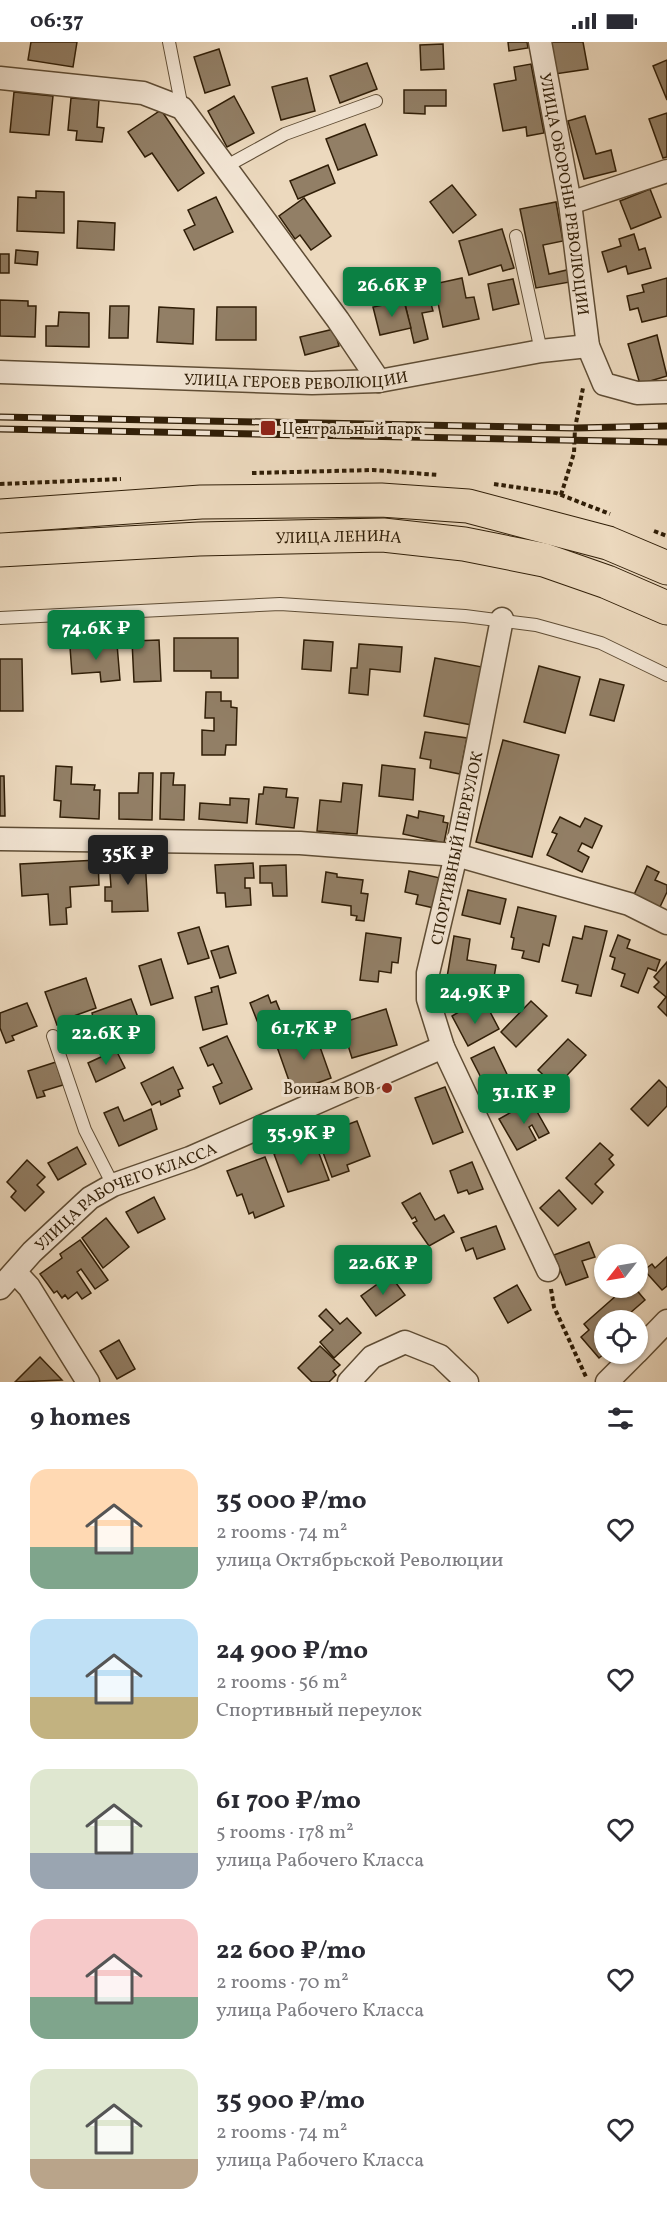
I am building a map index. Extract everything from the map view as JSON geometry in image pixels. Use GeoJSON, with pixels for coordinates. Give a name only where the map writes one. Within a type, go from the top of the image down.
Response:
{"type":"FeatureCollection","features":[{"type":"Feature","properties":{"kind":"main road"},"geometry":{"type":"LineString","coordinates":[[0,516],[201,502],[381,500],[468,506],[608,543],[667,568]]}},
{"type":"Feature","properties":{"kind":"main road","name":"УЛИЦА ЛЕНИНА"},"geometry":{"type":"LineString","coordinates":[[0,550],[199,539],[383,535],[464,544],[544,560],[607,582],[667,608]]}},
{"type":"Feature","properties":{"kind":"street","name":"УЛИЦА ОБОРОНЫ РЕВОЛЮЦИИ"},"geometry":{"type":"LineString","coordinates":[[540,42],[570,203],[588,346],[604,384],[637,393],[667,392]]}},
{"type":"Feature","properties":{"kind":"street"},"geometry":{"type":"LineString","coordinates":[[0,78],[143,93],[182,108],[223,168],[338,320],[379,381]]}},
{"type":"Feature","properties":{"kind":"street"},"geometry":{"type":"LineString","coordinates":[[570,203],[667,171]]}},
{"type":"Feature","properties":{"kind":"street","name":"УЛИЦА ГЕРОЕВ РЕВОЛЮЦИИ"},"geometry":{"type":"LineString","coordinates":[[0,372],[312,383],[379,381],[541,351],[588,346]]}},
{"type":"Feature","properties":{"kind":"street","name":"СПОРТИВНЫЙ ПЕРЕУЛОК"},"geometry":{"type":"LineString","coordinates":[[502,619],[456,855],[428,973],[428,999],[443,1047],[549,1270]]}},
{"type":"Feature","properties":{"kind":"street"},"geometry":{"type":"LineString","coordinates":[[0,838],[300,843],[456,855],[629,904],[667,923]]}},
{"type":"Feature","properties":{"kind":"street","name":"УЛИЦА РАБОЧЕГО КЛАССА"},"geometry":{"type":"LineString","coordinates":[[88,1382],[29,1287],[8,1281],[32,1252],[90,1198],[113,1185],[190,1158],[443,1047]]}},
{"type":"Feature","properties":{"kind":"street"},"geometry":{"type":"LineString","coordinates":[[648,1341],[667,1321]]}},
{"type":"Feature","properties":{"kind":"street"},"geometry":{"type":"LineString","coordinates":[[349,1382],[372,1357],[405,1342],[440,1356],[467,1382]]}},
{"type":"Feature","properties":{"kind":"street"},"geometry":{"type":"LineString","coordinates":[[607,1382],[625,1364]]}},
{"type":"Feature","properties":{"kind":"lane"},"geometry":{"type":"LineString","coordinates":[[169,42],[182,108]]}},
{"type":"Feature","properties":{"kind":"lane"},"geometry":{"type":"LineString","coordinates":[[223,168],[285,134],[376,101]]}},
{"type":"Feature","properties":{"kind":"lane"},"geometry":{"type":"LineString","coordinates":[[516,236],[541,351]]}},
{"type":"Feature","properties":{"kind":"lane"},"geometry":{"type":"LineString","coordinates":[[0,618],[280,604],[502,619],[536,625],[601,643],[667,675]]}},
{"type":"Feature","properties":{"kind":"lane"},"geometry":{"type":"LineString","coordinates":[[53,1036],[85,1130],[113,1185]]}},
{"type":"Feature","properties":{"kind":"path"},"geometry":{"type":"LineString","coordinates":[[561,495],[574,453],[574,428],[582,398],[588,346]]}},
{"type":"Feature","properties":{"kind":"path"},"geometry":{"type":"LineString","coordinates":[[549,1270],[554,1307],[589,1382]]}},
{"type":"Feature","properties":{"kind":"building"},"geometry":{"type":"Polygon","coordinates":[[[31,42],[77,42],[73,67],[28,60],[31,42]]]}},
{"type":"Feature","properties":{"kind":"building"},"geometry":{"type":"Polygon","coordinates":[[[508,42],[527,42],[528,48],[509,51],[508,42]]]}},
{"type":"Feature","properties":{"kind":"building"},"geometry":{"type":"Polygon","coordinates":[[[550,42],[583,42],[588,69],[555,74],[550,42]]]}},
{"type":"Feature","properties":{"kind":"building"},"geometry":{"type":"Polygon","coordinates":[[[443,44],[444,69],[421,70],[420,45],[443,44]]]}},
{"type":"Feature","properties":{"kind":"building"},"geometry":{"type":"Polygon","coordinates":[[[219,49],[230,85],[205,93],[194,57],[219,49]]]}},
{"type":"Feature","properties":{"kind":"building"},"geometry":{"type":"Polygon","coordinates":[[[667,60],[667,100],[653,66],[667,60]]]}},
{"type":"Feature","properties":{"kind":"building"},"geometry":{"type":"Polygon","coordinates":[[[367,63],[377,89],[340,103],[330,76],[367,63]]]}},
{"type":"Feature","properties":{"kind":"building"},"geometry":{"type":"Polygon","coordinates":[[[531,64],[544,133],[527,136],[526,127],[503,131],[494,84],[516,80],[514,67],[531,64]]]}},
{"type":"Feature","properties":{"kind":"building"},"geometry":{"type":"Polygon","coordinates":[[[307,78],[315,111],[281,120],[272,87],[307,78]]]}},
{"type":"Feature","properties":{"kind":"building"},"geometry":{"type":"Polygon","coordinates":[[[404,90],[446,90],[446,106],[425,106],[425,114],[404,113],[404,90]]]}},
{"type":"Feature","properties":{"kind":"building"},"geometry":{"type":"Polygon","coordinates":[[[14,92],[53,96],[49,135],[10,132],[14,92]]]}},
{"type":"Feature","properties":{"kind":"building"},"geometry":{"type":"Polygon","coordinates":[[[234,96],[254,133],[227,147],[208,111],[234,96]]]}},
{"type":"Feature","properties":{"kind":"building"},"geometry":{"type":"Polygon","coordinates":[[[71,98],[99,100],[97,127],[104,128],[102,142],[76,140],[77,131],[68,130],[71,98]]]}},
{"type":"Feature","properties":{"kind":"building"},"geometry":{"type":"Polygon","coordinates":[[[161,110],[204,173],[178,191],[152,153],[145,157],[128,132],[161,110]]]}},
{"type":"Feature","properties":{"kind":"building"},"geometry":{"type":"Polygon","coordinates":[[[667,113],[667,157],[663,158],[649,119],[667,113]]]}},
{"type":"Feature","properties":{"kind":"building"},"geometry":{"type":"Polygon","coordinates":[[[585,116],[596,154],[611,150],[616,171],[584,179],[568,121],[585,116]]]}},
{"type":"Feature","properties":{"kind":"building"},"geometry":{"type":"Polygon","coordinates":[[[365,124],[377,155],[338,170],[326,139],[365,124]]]}},
{"type":"Feature","properties":{"kind":"building"},"geometry":{"type":"Polygon","coordinates":[[[328,165],[335,183],[298,199],[290,181],[328,165]]]}},
{"type":"Feature","properties":{"kind":"building"},"geometry":{"type":"Polygon","coordinates":[[[452,185],[476,215],[453,233],[430,202],[452,185]]]}},
{"type":"Feature","properties":{"kind":"building"},"geometry":{"type":"Polygon","coordinates":[[[650,189],[661,217],[631,229],[620,201],[650,189]]]}},
{"type":"Feature","properties":{"kind":"building"},"geometry":{"type":"Polygon","coordinates":[[[36,191],[64,192],[64,233],[17,231],[18,197],[36,198],[36,191]]]}},
{"type":"Feature","properties":{"kind":"building"},"geometry":{"type":"Polygon","coordinates":[[[216,197],[233,232],[194,250],[184,230],[195,225],[188,210],[216,197]]]}},
{"type":"Feature","properties":{"kind":"building"},"geometry":{"type":"Polygon","coordinates":[[[304,198],[331,236],[311,250],[300,235],[295,239],[279,216],[304,198]]]}},
{"type":"Feature","properties":{"kind":"building"},"geometry":{"type":"Polygon","coordinates":[[[556,202],[563,241],[543,245],[549,274],[567,270],[570,282],[536,288],[520,209],[556,202]]]}},
{"type":"Feature","properties":{"kind":"building"},"geometry":{"type":"Polygon","coordinates":[[[78,221],[115,223],[114,250],[77,248],[78,221]]]}},
{"type":"Feature","properties":{"kind":"building"},"geometry":{"type":"Polygon","coordinates":[[[502,229],[514,268],[503,271],[501,265],[469,275],[459,241],[502,229]]]}},
{"type":"Feature","properties":{"kind":"building"},"geometry":{"type":"Polygon","coordinates":[[[634,234],[639,250],[645,248],[651,268],[628,274],[626,266],[608,272],[602,252],[621,246],[619,239],[634,234]]]}},
{"type":"Feature","properties":{"kind":"building"},"geometry":{"type":"Polygon","coordinates":[[[16,250],[38,252],[37,265],[15,263],[16,250]]]}},
{"type":"Feature","properties":{"kind":"building"},"geometry":{"type":"Polygon","coordinates":[[[0,254],[9,254],[9,273],[0,273],[0,254]]]}},
{"type":"Feature","properties":{"kind":"building"},"geometry":{"type":"Polygon","coordinates":[[[462,278],[466,298],[474,297],[479,319],[443,327],[434,284],[462,278]]]}},
{"type":"Feature","properties":{"kind":"building"},"geometry":{"type":"Polygon","coordinates":[[[667,278],[667,316],[642,322],[638,308],[630,310],[627,296],[644,292],[642,285],[667,278]]]}},
{"type":"Feature","properties":{"kind":"building"},"geometry":{"type":"Polygon","coordinates":[[[513,279],[519,304],[493,310],[488,284],[513,279]]]}},
{"type":"Feature","properties":{"kind":"building"},"geometry":{"type":"Polygon","coordinates":[[[427,289],[433,311],[422,313],[428,339],[414,343],[403,295],[427,289]]]}},
{"type":"Feature","properties":{"kind":"building"},"geometry":{"type":"Polygon","coordinates":[[[0,300],[28,301],[28,306],[36,306],[35,337],[0,336],[0,300]]]}},
{"type":"Feature","properties":{"kind":"building"},"geometry":{"type":"Polygon","coordinates":[[[404,301],[411,328],[380,335],[373,307],[404,301]]]}},
{"type":"Feature","properties":{"kind":"building"},"geometry":{"type":"Polygon","coordinates":[[[110,306],[129,306],[128,338],[109,338],[110,306]]]}},
{"type":"Feature","properties":{"kind":"building"},"geometry":{"type":"Polygon","coordinates":[[[159,307],[194,309],[193,344],[157,342],[159,307]]]}},
{"type":"Feature","properties":{"kind":"building"},"geometry":{"type":"Polygon","coordinates":[[[217,307],[256,307],[256,340],[216,340],[217,307]]]}},
{"type":"Feature","properties":{"kind":"building"},"geometry":{"type":"Polygon","coordinates":[[[59,312],[89,313],[89,347],[46,346],[46,326],[58,326],[59,312]]]}},
{"type":"Feature","properties":{"kind":"building"},"geometry":{"type":"Polygon","coordinates":[[[334,329],[339,346],[305,355],[300,337],[334,329]]]}},
{"type":"Feature","properties":{"kind":"building"},"geometry":{"type":"Polygon","coordinates":[[[657,335],[667,376],[640,384],[628,344],[657,335]]]}},
{"type":"Feature","properties":{"kind":"building"},"geometry":{"type":"Polygon","coordinates":[[[174,638],[238,638],[238,678],[211,678],[211,671],[174,671],[174,638]]]}},
{"type":"Feature","properties":{"kind":"building"},"geometry":{"type":"Polygon","coordinates":[[[159,640],[161,681],[134,682],[132,641],[159,640]]]}},
{"type":"Feature","properties":{"kind":"building"},"geometry":{"type":"Polygon","coordinates":[[[304,640],[333,642],[331,671],[302,669],[304,640]]]}},
{"type":"Feature","properties":{"kind":"building"},"geometry":{"type":"Polygon","coordinates":[[[117,644],[120,680],[101,682],[100,672],[72,674],[70,647],[117,644]]]}},
{"type":"Feature","properties":{"kind":"building"},"geometry":{"type":"Polygon","coordinates":[[[359,644],[402,647],[400,672],[370,669],[368,695],[349,693],[351,668],[357,668],[359,644]]]}},
{"type":"Feature","properties":{"kind":"building"},"geometry":{"type":"Polygon","coordinates":[[[435,658],[482,667],[472,725],[424,716],[435,658]]]}},
{"type":"Feature","properties":{"kind":"building"},"geometry":{"type":"Polygon","coordinates":[[[0,659],[22,659],[23,711],[0,711],[0,659]]]}},
{"type":"Feature","properties":{"kind":"building"},"geometry":{"type":"Polygon","coordinates":[[[539,666],[580,677],[565,733],[524,722],[539,666]]]}},
{"type":"Feature","properties":{"kind":"building"},"geometry":{"type":"Polygon","coordinates":[[[600,679],[624,685],[614,721],[590,715],[600,679]]]}},
{"type":"Feature","properties":{"kind":"building"},"geometry":{"type":"Polygon","coordinates":[[[206,692],[221,692],[221,701],[231,701],[231,707],[237,708],[236,745],[226,745],[225,755],[202,755],[202,730],[214,731],[214,718],[205,718],[206,692]]]}},
{"type":"Feature","properties":{"kind":"building"},"geometry":{"type":"Polygon","coordinates":[[[425,732],[467,738],[460,774],[430,768],[431,760],[420,758],[425,732]]]}},
{"type":"Feature","properties":{"kind":"building"},"geometry":{"type":"Polygon","coordinates":[[[503,740],[559,755],[532,857],[476,842],[503,740]]]}},
{"type":"Feature","properties":{"kind":"building"},"geometry":{"type":"Polygon","coordinates":[[[382,765],[415,769],[413,800],[379,796],[382,765]]]}},
{"type":"Feature","properties":{"kind":"building"},"geometry":{"type":"Polygon","coordinates":[[[56,766],[72,767],[71,784],[95,785],[94,790],[100,790],[99,819],[60,817],[61,801],[54,800],[56,766]]]}},
{"type":"Feature","properties":{"kind":"building"},"geometry":{"type":"Polygon","coordinates":[[[139,773],[153,773],[152,820],[119,819],[119,793],[138,793],[139,773]]]}},
{"type":"Feature","properties":{"kind":"building"},"geometry":{"type":"Polygon","coordinates":[[[161,773],[174,773],[173,785],[185,785],[184,820],[160,819],[161,773]]]}},
{"type":"Feature","properties":{"kind":"building"},"geometry":{"type":"Polygon","coordinates":[[[0,776],[4,776],[5,816],[0,816],[0,776]]]}},
{"type":"Feature","properties":{"kind":"building"},"geometry":{"type":"Polygon","coordinates":[[[343,783],[362,785],[357,834],[317,831],[320,800],[341,802],[343,783]]]}},
{"type":"Feature","properties":{"kind":"building"},"geometry":{"type":"Polygon","coordinates":[[[264,787],[287,789],[286,797],[298,798],[294,828],[256,824],[259,794],[263,794],[264,787]]]}},
{"type":"Feature","properties":{"kind":"building"},"geometry":{"type":"Polygon","coordinates":[[[230,798],[249,799],[247,823],[199,819],[200,803],[230,805],[230,798]]]}},
{"type":"Feature","properties":{"kind":"building"},"geometry":{"type":"Polygon","coordinates":[[[419,811],[444,816],[443,822],[448,823],[444,843],[403,834],[407,815],[418,818],[419,811]]]}},
{"type":"Feature","properties":{"kind":"building"},"geometry":{"type":"Polygon","coordinates":[[[560,817],[580,827],[585,818],[602,826],[592,848],[582,843],[578,851],[589,857],[582,872],[547,855],[557,834],[552,832],[560,817]]]}},
{"type":"Feature","properties":{"kind":"building"},"geometry":{"type":"Polygon","coordinates":[[[145,858],[148,911],[112,912],[112,901],[105,901],[105,887],[111,887],[109,860],[145,858]]]}},
{"type":"Feature","properties":{"kind":"building"},"geometry":{"type":"Polygon","coordinates":[[[98,860],[99,885],[70,887],[71,907],[66,908],[67,924],[50,925],[48,894],[22,896],[20,864],[98,860]]]}},
{"type":"Feature","properties":{"kind":"building"},"geometry":{"type":"Polygon","coordinates":[[[253,863],[254,878],[245,878],[245,888],[250,888],[251,905],[226,907],[225,893],[217,893],[215,865],[253,863]]]}},
{"type":"Feature","properties":{"kind":"building"},"geometry":{"type":"Polygon","coordinates":[[[286,865],[287,896],[273,896],[272,883],[260,883],[260,866],[286,865]]]}},
{"type":"Feature","properties":{"kind":"building"},"geometry":{"type":"Polygon","coordinates":[[[647,866],[659,872],[655,880],[667,885],[667,892],[659,909],[633,897],[647,866]]]}},
{"type":"Feature","properties":{"kind":"building"},"geometry":{"type":"Polygon","coordinates":[[[409,871],[440,878],[434,908],[416,904],[418,895],[405,892],[409,871]]]}},
{"type":"Feature","properties":{"kind":"building"},"geometry":{"type":"Polygon","coordinates":[[[326,872],[337,874],[337,877],[363,880],[361,893],[368,894],[364,921],[356,920],[357,916],[351,915],[351,906],[322,902],[326,872]]]}},
{"type":"Feature","properties":{"kind":"building"},"geometry":{"type":"Polygon","coordinates":[[[468,890],[506,899],[500,924],[462,915],[468,890]]]}},
{"type":"Feature","properties":{"kind":"building"},"geometry":{"type":"Polygon","coordinates":[[[518,907],[556,916],[549,946],[543,944],[539,962],[522,958],[524,951],[512,949],[514,938],[511,937],[518,907]]]}},
{"type":"Feature","properties":{"kind":"building"},"geometry":{"type":"Polygon","coordinates":[[[585,926],[607,931],[591,996],[576,993],[578,985],[562,981],[573,937],[582,939],[585,926]]]}},
{"type":"Feature","properties":{"kind":"building"},"geometry":{"type":"Polygon","coordinates":[[[199,927],[209,958],[188,964],[178,933],[199,927]]]}},
{"type":"Feature","properties":{"kind":"building"},"geometry":{"type":"Polygon","coordinates":[[[366,933],[401,938],[398,963],[392,962],[391,973],[379,971],[378,982],[360,980],[366,933]]]}},
{"type":"Feature","properties":{"kind":"building"},"geometry":{"type":"Polygon","coordinates":[[[618,935],[630,940],[627,948],[660,960],[656,971],[648,968],[638,993],[621,986],[625,974],[612,969],[615,958],[610,956],[618,935]]]}},
{"type":"Feature","properties":{"kind":"building"},"geometry":{"type":"Polygon","coordinates":[[[454,936],[470,939],[467,960],[496,965],[490,1003],[444,995],[454,936]]]}},
{"type":"Feature","properties":{"kind":"building"},"geometry":{"type":"Polygon","coordinates":[[[228,946],[236,973],[220,978],[211,951],[228,946]]]}},
{"type":"Feature","properties":{"kind":"building"},"geometry":{"type":"Polygon","coordinates":[[[161,959],[173,998],[151,1005],[139,966],[161,959]]]}},
{"type":"Feature","properties":{"kind":"building"},"geometry":{"type":"Polygon","coordinates":[[[667,962],[667,1016],[658,1007],[666,997],[654,987],[659,982],[654,977],[667,962]]]}},
{"type":"Feature","properties":{"kind":"building"},"geometry":{"type":"Polygon","coordinates":[[[86,978],[96,1008],[57,1025],[45,992],[86,978]]]}},
{"type":"Feature","properties":{"kind":"building"},"geometry":{"type":"Polygon","coordinates":[[[218,986],[227,1024],[203,1030],[195,997],[212,992],[211,988],[218,986]]]}},
{"type":"Feature","properties":{"kind":"building"},"geometry":{"type":"Polygon","coordinates":[[[268,995],[271,1003],[276,1001],[285,1023],[262,1033],[250,1003],[268,995]]]}},
{"type":"Feature","properties":{"kind":"building"},"geometry":{"type":"Polygon","coordinates":[[[131,999],[139,1020],[115,1029],[117,1034],[98,1040],[92,1013],[131,999]]]}},
{"type":"Feature","properties":{"kind":"building"},"geometry":{"type":"Polygon","coordinates":[[[531,1001],[547,1016],[516,1047],[501,1032],[531,1001]]]}},
{"type":"Feature","properties":{"kind":"building"},"geometry":{"type":"Polygon","coordinates":[[[27,1003],[37,1026],[12,1036],[14,1040],[6,1043],[0,1028],[0,1013],[27,1003]]]}},
{"type":"Feature","properties":{"kind":"building"},"geometry":{"type":"Polygon","coordinates":[[[487,1006],[499,1029],[468,1046],[452,1016],[467,1007],[471,1015],[487,1006]]]}},
{"type":"Feature","properties":{"kind":"building"},"geometry":{"type":"Polygon","coordinates":[[[386,1009],[397,1045],[352,1058],[341,1023],[386,1009]]]}},
{"type":"Feature","properties":{"kind":"building"},"geometry":{"type":"Polygon","coordinates":[[[314,1030],[331,1078],[293,1092],[276,1044],[314,1030]]]}},
{"type":"Feature","properties":{"kind":"building"},"geometry":{"type":"Polygon","coordinates":[[[227,1036],[252,1089],[220,1104],[213,1087],[222,1083],[213,1064],[208,1066],[200,1048],[227,1036]]]}},
{"type":"Feature","properties":{"kind":"building"},"geometry":{"type":"Polygon","coordinates":[[[568,1039],[586,1055],[556,1087],[538,1070],[568,1039]]]}},
{"type":"Feature","properties":{"kind":"building"},"geometry":{"type":"Polygon","coordinates":[[[494,1047],[514,1089],[492,1099],[471,1058],[494,1047]]]}},
{"type":"Feature","properties":{"kind":"building"},"geometry":{"type":"Polygon","coordinates":[[[116,1050],[125,1068],[96,1082],[88,1063],[116,1050]]]}},
{"type":"Feature","properties":{"kind":"building"},"geometry":{"type":"Polygon","coordinates":[[[56,1062],[63,1085],[43,1091],[45,1096],[37,1098],[28,1071],[56,1062]]]}},
{"type":"Feature","properties":{"kind":"building"},"geometry":{"type":"Polygon","coordinates":[[[173,1067],[183,1088],[178,1090],[180,1096],[161,1105],[160,1101],[152,1105],[141,1083],[173,1067]]]}},
{"type":"Feature","properties":{"kind":"building"},"geometry":{"type":"Polygon","coordinates":[[[659,1080],[667,1088],[667,1106],[648,1126],[631,1109],[659,1080]]]}},
{"type":"Feature","properties":{"kind":"building"},"geometry":{"type":"Polygon","coordinates":[[[445,1087],[463,1132],[433,1144],[415,1098],[445,1087]]]}},
{"type":"Feature","properties":{"kind":"building"},"geometry":{"type":"Polygon","coordinates":[[[531,1101],[549,1133],[539,1138],[532,1125],[529,1127],[536,1140],[517,1150],[499,1119],[531,1101]]]}},
{"type":"Feature","properties":{"kind":"building"},"geometry":{"type":"Polygon","coordinates":[[[118,1107],[124,1121],[151,1109],[157,1129],[119,1146],[104,1113],[118,1107]]]}},
{"type":"Feature","properties":{"kind":"building"},"geometry":{"type":"Polygon","coordinates":[[[357,1121],[370,1156],[347,1165],[349,1171],[332,1177],[317,1136],[357,1121]]]}},
{"type":"Feature","properties":{"kind":"building"},"geometry":{"type":"Polygon","coordinates":[[[314,1140],[329,1180],[288,1192],[274,1154],[314,1140]]]}},
{"type":"Feature","properties":{"kind":"building"},"geometry":{"type":"Polygon","coordinates":[[[600,1143],[613,1155],[609,1159],[614,1165],[595,1184],[603,1192],[592,1204],[566,1178],[600,1143]]]}},
{"type":"Feature","properties":{"kind":"building"},"geometry":{"type":"Polygon","coordinates":[[[77,1147],[86,1164],[58,1180],[48,1163],[77,1147]]]}},
{"type":"Feature","properties":{"kind":"building"},"geometry":{"type":"Polygon","coordinates":[[[265,1157],[284,1206],[255,1218],[253,1212],[249,1214],[242,1194],[237,1196],[227,1171],[265,1157]]]}},
{"type":"Feature","properties":{"kind":"building"},"geometry":{"type":"Polygon","coordinates":[[[27,1160],[45,1177],[37,1185],[44,1192],[25,1211],[11,1197],[16,1191],[7,1182],[27,1160]]]}},
{"type":"Feature","properties":{"kind":"building"},"geometry":{"type":"Polygon","coordinates":[[[472,1162],[483,1189],[469,1194],[467,1190],[458,1193],[450,1171],[472,1162]]]}},
{"type":"Feature","properties":{"kind":"building"},"geometry":{"type":"Polygon","coordinates":[[[559,1190],[576,1209],[558,1226],[540,1208],[559,1190]]]}},
{"type":"Feature","properties":{"kind":"building"},"geometry":{"type":"Polygon","coordinates":[[[420,1193],[435,1220],[444,1215],[454,1232],[429,1246],[413,1223],[417,1221],[415,1217],[412,1219],[402,1203],[420,1193]]]}},
{"type":"Feature","properties":{"kind":"building"},"geometry":{"type":"Polygon","coordinates":[[[154,1197],[165,1219],[138,1233],[126,1212],[154,1197]]]}},
{"type":"Feature","properties":{"kind":"building"},"geometry":{"type":"Polygon","coordinates":[[[106,1218],[129,1247],[103,1268],[82,1238],[106,1218]]]}},
{"type":"Feature","properties":{"kind":"building"},"geometry":{"type":"Polygon","coordinates":[[[496,1226],[505,1249],[477,1259],[473,1248],[466,1251],[461,1238],[496,1226]]]}},
{"type":"Feature","properties":{"kind":"building"},"geometry":{"type":"Polygon","coordinates":[[[80,1240],[108,1280],[95,1289],[81,1269],[77,1272],[91,1293],[82,1299],[77,1292],[68,1299],[65,1295],[62,1298],[57,1291],[54,1293],[40,1274],[62,1258],[60,1254],[80,1240]]]}},
{"type":"Feature","properties":{"kind":"building"},"geometry":{"type":"Polygon","coordinates":[[[589,1242],[594,1257],[582,1261],[588,1277],[566,1285],[554,1255],[589,1242]]]}},
{"type":"Feature","properties":{"kind":"building"},"geometry":{"type":"Polygon","coordinates":[[[667,1257],[667,1286],[662,1290],[648,1274],[648,1267],[652,1264],[655,1268],[667,1257]]]}},
{"type":"Feature","properties":{"kind":"building"},"geometry":{"type":"Polygon","coordinates":[[[390,1275],[405,1295],[376,1316],[361,1296],[390,1275]]]}},
{"type":"Feature","properties":{"kind":"building"},"geometry":{"type":"Polygon","coordinates":[[[517,1285],[531,1310],[508,1323],[494,1298],[517,1285]]]}},
{"type":"Feature","properties":{"kind":"building"},"geometry":{"type":"Polygon","coordinates":[[[614,1298],[643,1298],[645,1300],[634,1310],[600,1310],[614,1298]]]}},
{"type":"Feature","properties":{"kind":"building"},"geometry":{"type":"Polygon","coordinates":[[[326,1309],[340,1324],[347,1318],[361,1333],[334,1358],[320,1342],[333,1330],[319,1316],[326,1309]]]}},
{"type":"Feature","properties":{"kind":"building"},"geometry":{"type":"Polygon","coordinates":[[[594,1315],[594,1352],[581,1337],[589,1330],[584,1324],[594,1315]]]}},
{"type":"Feature","properties":{"kind":"building"},"geometry":{"type":"Polygon","coordinates":[[[119,1340],[135,1369],[117,1379],[100,1351],[119,1340]]]}},
{"type":"Feature","properties":{"kind":"building"},"geometry":{"type":"Polygon","coordinates":[[[320,1346],[340,1365],[333,1371],[336,1375],[329,1382],[312,1382],[298,1368],[320,1346]]]}},
{"type":"Feature","properties":{"kind":"building"},"geometry":{"type":"Polygon","coordinates":[[[40,1357],[62,1380],[15,1382],[40,1357]]]}},
{"type":"Feature","properties":{"kind":"railway"},"geometry":{"type":"LineString","coordinates":[[0,417],[575,428],[667,426]]}},
{"type":"Feature","properties":{"kind":"railway"},"geometry":{"type":"LineString","coordinates":[[0,429],[667,442]]}},
{"type":"Feature","properties":{"kind":"place","name":"Центральный парк"},"geometry":{"type":"Point","coordinates":[268,428]}},
{"type":"Feature","properties":{"kind":"place","name":"Воинам ВОВ"},"geometry":{"type":"Point","coordinates":[387,1088]}}]}
